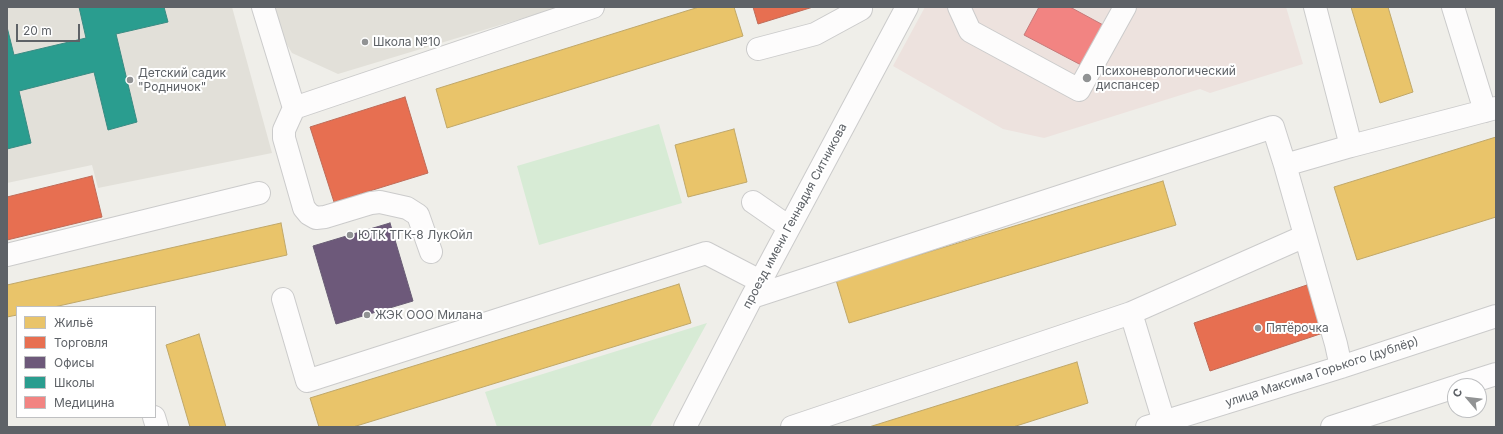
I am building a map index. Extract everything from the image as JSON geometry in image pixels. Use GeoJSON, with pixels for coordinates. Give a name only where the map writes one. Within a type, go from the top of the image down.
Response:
{"type":"FeatureCollection","features":[{"type":"Feature","properties":{"kind":"street"},"geometry":{"type":"LineString","coordinates":[[264,7],[294,108],[284,130],[284,138],[304,208],[309,214],[316,218],[325,217],[371,203],[380,202],[407,208],[418,215],[431,252]]}},
{"type":"Feature","properties":{"kind":"street"},"geometry":{"type":"LineString","coordinates":[[294,108],[593,7]]}},
{"type":"Feature","properties":{"kind":"street","name":"проезд имени Геннадия Ситникова"},"geometry":{"type":"LineString","coordinates":[[685,427],[756,289],[907,7]]}},
{"type":"Feature","properties":{"kind":"street"},"geometry":{"type":"LineString","coordinates":[[959,7],[970,31],[1079,90],[1125,7]]}},
{"type":"Feature","properties":{"kind":"street"},"geometry":{"type":"LineString","coordinates":[[1315,7],[1351,146]]}},
{"type":"Feature","properties":{"kind":"street"},"geometry":{"type":"LineString","coordinates":[[1285,165],[1491,109],[1453,7]]}},
{"type":"Feature","properties":{"kind":"street"},"geometry":{"type":"LineString","coordinates":[[758,48],[815,34],[861,9]]}},
{"type":"Feature","properties":{"kind":"street"},"geometry":{"type":"LineString","coordinates":[[283,299],[308,381],[706,254],[756,289],[1273,126],[1336,344],[1341,367]]}},
{"type":"Feature","properties":{"kind":"street"},"geometry":{"type":"LineString","coordinates":[[7,255],[259,193]]}},
{"type":"Feature","properties":{"kind":"street"},"geometry":{"type":"LineString","coordinates":[[753,202],[789,227]]}},
{"type":"Feature","properties":{"kind":"street"},"geometry":{"type":"LineString","coordinates":[[792,427],[1132,313],[1305,236]]}},
{"type":"Feature","properties":{"kind":"street"},"geometry":{"type":"LineString","coordinates":[[1132,313],[1156,424]]}},
{"type":"Feature","properties":{"kind":"street","name":"улица Максима Горького (дублёр)"},"geometry":{"type":"LineString","coordinates":[[1156,424],[1341,367],[1496,316]]}},
{"type":"Feature","properties":{"kind":"street"},"geometry":{"type":"LineString","coordinates":[[1483,378],[1496,374]]}},
{"type":"Feature","properties":{"kind":"street"},"geometry":{"type":"LineString","coordinates":[[1332,427],[1447,390]]}},
{"type":"Feature","properties":{"kind":"shaded area","name":"Детский садик \"Родничок\""},"geometry":{"type":"Polygon","coordinates":[[[7,7],[232,7],[272,153],[98,188],[92,165],[7,183],[7,7]]]}},
{"type":"Feature","properties":{"kind":"shaded area","name":"Школа №10"},"geometry":{"type":"Polygon","coordinates":[[[272,7],[560,7],[338,74],[292,53],[278,30],[272,7]]]}},
{"type":"Feature","properties":{"kind":"shaded area","name":"Психоневрологический диспансер"},"geometry":{"type":"Polygon","coordinates":[[[925,7],[1286,7],[1303,64],[1210,93],[1200,89],[1044,138],[1003,129],[893,66],[925,7]]]}},
{"type":"Feature","properties":{"kind":"green space"},"geometry":{"type":"Polygon","coordinates":[[[659,124],[682,203],[539,245],[517,166],[659,124]]]}},
{"type":"Feature","properties":{"kind":"green space"},"geometry":{"type":"Polygon","coordinates":[[[707,323],[650,427],[497,427],[485,392],[707,323]]]}},
{"type":"Feature","properties":{"kind":"building: Жильё"},"geometry":{"type":"Polygon","coordinates":[[[699,7],[734,7],[743,36],[447,128],[436,89],[699,7]]]}},
{"type":"Feature","properties":{"kind":"building: Жильё"},"geometry":{"type":"Polygon","coordinates":[[[1351,7],[1388,7],[1413,92],[1380,103],[1351,7]]]}},
{"type":"Feature","properties":{"kind":"building: Жильё"},"geometry":{"type":"Polygon","coordinates":[[[734,129],[747,182],[688,197],[675,145],[734,129]]]}},
{"type":"Feature","properties":{"kind":"building: Жильё"},"geometry":{"type":"Polygon","coordinates":[[[1496,137],[1496,217],[1357,260],[1334,187],[1496,137]]]}},
{"type":"Feature","properties":{"kind":"building: Жильё"},"geometry":{"type":"Polygon","coordinates":[[[1163,181],[1176,225],[849,323],[836,280],[1163,181]]]}},
{"type":"Feature","properties":{"kind":"building: Жильё"},"geometry":{"type":"Polygon","coordinates":[[[281,223],[287,255],[58,306],[16,306],[16,315],[7,317],[7,285],[281,223]]]}},
{"type":"Feature","properties":{"kind":"building: Жильё"},"geometry":{"type":"Polygon","coordinates":[[[679,284],[691,323],[353,427],[319,427],[310,398],[679,284]]]}},
{"type":"Feature","properties":{"kind":"building: Жильё"},"geometry":{"type":"Polygon","coordinates":[[[199,334],[226,427],[190,427],[166,345],[199,334]]]}},
{"type":"Feature","properties":{"kind":"building: Жильё"},"geometry":{"type":"Polygon","coordinates":[[[1077,362],[1088,403],[1013,427],[869,427],[1077,362]]]}},
{"type":"Feature","properties":{"kind":"building: Торговля"},"geometry":{"type":"Polygon","coordinates":[[[753,7],[813,7],[758,24],[753,7]]]}},
{"type":"Feature","properties":{"kind":"building: Торговля"},"geometry":{"type":"Polygon","coordinates":[[[405,97],[428,173],[334,202],[310,127],[405,97]]]}},
{"type":"Feature","properties":{"kind":"building: Торговля"},"geometry":{"type":"Polygon","coordinates":[[[92,176],[102,217],[7,240],[7,197],[92,176]]]}},
{"type":"Feature","properties":{"kind":"building: Торговля","name":"Пятёрочка"},"geometry":{"type":"Polygon","coordinates":[[[1307,285],[1323,333],[1210,371],[1194,323],[1307,285]]]}},
{"type":"Feature","properties":{"kind":"building: Офисы"},"geometry":{"type":"Polygon","coordinates":[[[390,223],[413,301],[336,324],[313,246],[390,223]]]}},
{"type":"Feature","properties":{"kind":"building: Школы"},"geometry":{"type":"Polygon","coordinates":[[[79,7],[164,7],[168,22],[116,34],[137,122],[108,130],[94,72],[19,91],[31,143],[7,149],[7,27],[14,55],[86,38],[79,7]]]}},
{"type":"Feature","properties":{"kind":"building: Медицина"},"geometry":{"type":"Polygon","coordinates":[[[1039,7],[1070,7],[1105,26],[1083,66],[1024,35],[1039,7]]]}},
{"type":"Feature","properties":{"kind":"place","name":"Школа №10"},"geometry":{"type":"Point","coordinates":[365,42]}},
{"type":"Feature","properties":{"kind":"place","name":"Психоневрологический диспансер"},"geometry":{"type":"Point","coordinates":[1087,78]}},
{"type":"Feature","properties":{"kind":"place","name":"Детский садик \"Родничок\""},"geometry":{"type":"Point","coordinates":[130,80]}},
{"type":"Feature","properties":{"kind":"place","name":"ЮТК ТГК-8 ЛукОйл"},"geometry":{"type":"Point","coordinates":[350,235]}},
{"type":"Feature","properties":{"kind":"place","name":"ЖЭК ООО Милана"},"geometry":{"type":"Point","coordinates":[367,315]}},
{"type":"Feature","properties":{"kind":"place","name":"Пятёрочка"},"geometry":{"type":"Point","coordinates":[1258,328]}}]}
